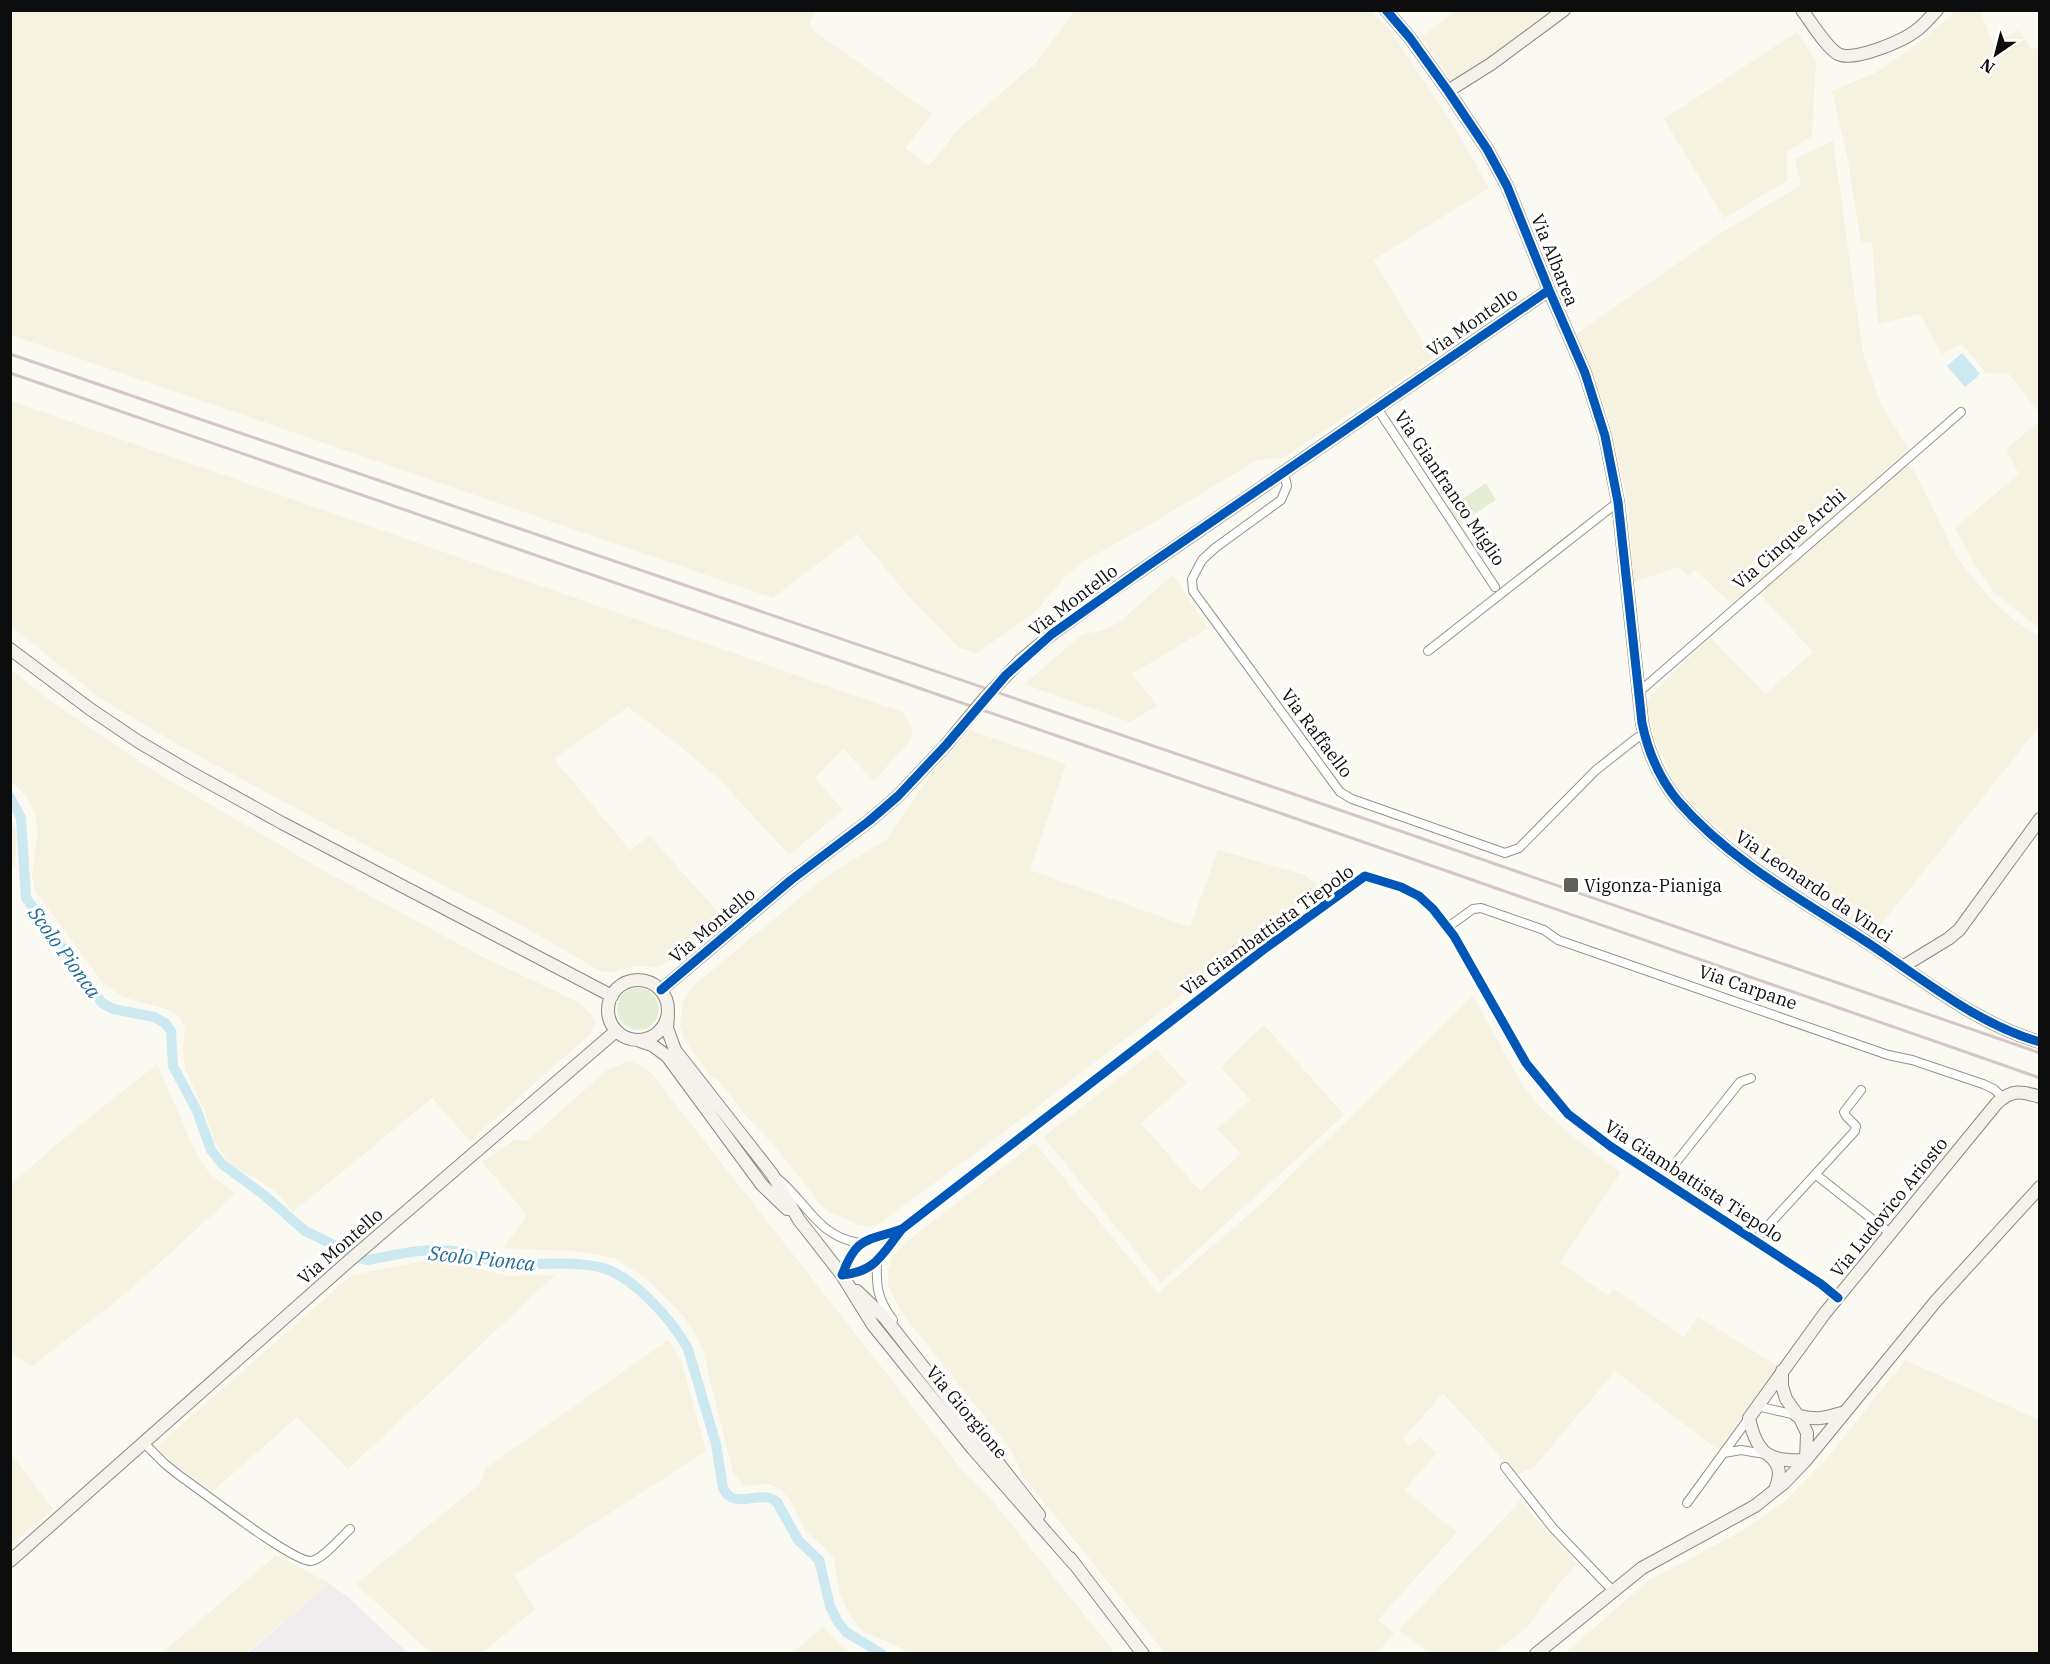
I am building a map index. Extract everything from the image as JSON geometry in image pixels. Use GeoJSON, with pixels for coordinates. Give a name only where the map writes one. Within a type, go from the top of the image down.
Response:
{"type":"FeatureCollection","features":[{"type":"Feature","properties":{"kind":"street","name":"Via Albarea"},"geometry":{"type":"LineString","coordinates":[[1386,10],[1410,38],[1448,91],[1487,149],[1508,186],[1585,373],[1597,409],[1605,436],[1618,502],[1624,552]]}},
{"type":"Feature","properties":{"kind":"street"},"geometry":{"type":"LineString","coordinates":[[1448,91],[1491,64],[1564,10]]}},
{"type":"Feature","properties":{"kind":"street"},"geometry":{"type":"LineString","coordinates":[[1802,10],[1833,49],[1847,57],[1869,52],[1908,36],[1937,10]]}},
{"type":"Feature","properties":{"kind":"street","name":"Via Montello"},"geometry":{"type":"LineString","coordinates":[[661,990],[791,879],[869,821],[898,796],[946,745],[984,698],[1021,660],[1086,609],[1549,290]]}},
{"type":"Feature","properties":{"kind":"street","name":"Via Gianfranco Miglio"},"geometry":{"type":"LineString","coordinates":[[1377,408],[1495,587]]}},
{"type":"Feature","properties":{"kind":"street","name":"Via Cinque Archi"},"geometry":{"type":"LineString","coordinates":[[1639,692],[1961,412]]}},
{"type":"Feature","properties":{"kind":"street","name":"Via Raffaello"},"geometry":{"type":"LineString","coordinates":[[1284,473],[1287,486],[1281,500],[1202,560],[1192,579],[1193,591],[1340,792],[1352,799],[1505,853],[1519,848],[1596,770],[1638,737],[1645,735]]}},
{"type":"Feature","properties":{"kind":"street"},"geometry":{"type":"LineString","coordinates":[[1428,651],[1618,502]]}},
{"type":"Feature","properties":{"kind":"street","name":"Via Leonardo da Vinci"},"geometry":{"type":"LineString","coordinates":[[1624,552],[1645,735],[1650,754],[1662,780],[1678,801],[1698,822],[1760,874],[1985,1019],[2027,1039],[2040,1042]]}},
{"type":"Feature","properties":{"kind":"street"},"geometry":{"type":"LineString","coordinates":[[10,649],[90,709],[139,742],[190,772],[282,823],[612,996]]}},
{"type":"Feature","properties":{"kind":"street"},"geometry":{"type":"LineString","coordinates":[[1904,968],[1959,930],[2040,819]]}},
{"type":"Feature","properties":{"kind":"street","name":"Via Giambattista Tiepolo"},"geometry":{"type":"LineString","coordinates":[[842,1275],[866,1270],[877,1261],[902,1229],[1267,947],[1365,876],[1401,887],[1419,896],[1433,909],[1448,927],[1526,1063],[1554,1100],[1586,1129],[1821,1284],[1838,1298]]}},
{"type":"Feature","properties":{"kind":"street","name":"Via Carpane"},"geometry":{"type":"LineString","coordinates":[[1448,927],[1473,909],[1481,908],[1544,930],[1567,944],[1888,1055],[1912,1059],[1983,1084],[1994,1089],[2003,1098]]}},
{"type":"Feature","properties":{"kind":"street"},"geometry":{"type":"LineString","coordinates":[[638,980],[651,983],[661,990],[668,1005],[668,1016],[660,1031],[651,1038],[640,1041],[624,1037],[616,1031],[608,1014],[612,996],[620,986],[638,980]]}},
{"type":"Feature","properties":{"kind":"street","name":"Via Giorgione"},"geometry":{"type":"LineString","coordinates":[[668,1016],[668,1028],[675,1050],[772,1174],[799,1220],[842,1275],[873,1325],[980,1457],[1074,1564]]}},
{"type":"Feature","properties":{"kind":"street","name":"Via Montello"},"geometry":{"type":"LineString","coordinates":[[10,1561],[616,1031]]}},
{"type":"Feature","properties":{"kind":"street","name":"Via Giorgione"},"geometry":{"type":"LineString","coordinates":[[640,1041],[652,1045],[667,1056],[762,1185],[799,1220]]}},
{"type":"Feature","properties":{"kind":"street","name":"Via Giambattista Tiepolo"},"geometry":{"type":"LineString","coordinates":[[1662,1180],[1740,1083],[1751,1078]]}},
{"type":"Feature","properties":{"kind":"street"},"geometry":{"type":"LineString","coordinates":[[1754,1240],[1856,1129],[1844,1112],[1862,1089]]}},
{"type":"Feature","properties":{"kind":"street"},"geometry":{"type":"LineString","coordinates":[[2003,1098],[2018,1091],[2040,1097]]}},
{"type":"Feature","properties":{"kind":"street","name":"Via Ludovico Ariosto"},"geometry":{"type":"LineString","coordinates":[[1687,1503],[1782,1370],[1838,1298],[2003,1098]]}},
{"type":"Feature","properties":{"kind":"street"},"geometry":{"type":"LineString","coordinates":[[772,1174],[790,1188],[817,1223],[827,1231],[845,1241],[859,1243],[847,1260],[842,1275]]}},
{"type":"Feature","properties":{"kind":"street"},"geometry":{"type":"LineString","coordinates":[[1815,1174],[1891,1234]]}},
{"type":"Feature","properties":{"kind":"street"},"geometry":{"type":"LineString","coordinates":[[1536,1653],[1642,1568],[1755,1506],[1774,1490],[1806,1460],[1942,1293],[2040,1187]]}},
{"type":"Feature","properties":{"kind":"street","name":"Via Giambattista Tiepolo"},"geometry":{"type":"LineString","coordinates":[[859,1243],[902,1229]]}},
{"type":"Feature","properties":{"kind":"street","name":"Via Giorgione"},"geometry":{"type":"LineString","coordinates":[[877,1261],[876,1280],[879,1298],[972,1421],[991,1453]]}},
{"type":"Feature","properties":{"kind":"street","name":"Via Giorgione"},"geometry":{"type":"LineString","coordinates":[[842,1275],[885,1318],[1031,1503],[1074,1564],[1143,1653]]}},
{"type":"Feature","properties":{"kind":"street"},"geometry":{"type":"LineString","coordinates":[[1782,1370],[1784,1393],[1807,1433],[1806,1460]]}},
{"type":"Feature","properties":{"kind":"street"},"geometry":{"type":"LineString","coordinates":[[1757,1406],[1812,1419],[1824,1419],[1845,1412]]}},
{"type":"Feature","properties":{"kind":"street"},"geometry":{"type":"LineString","coordinates":[[1749,1418],[1757,1445],[1779,1468],[1779,1477],[1774,1490]]}},
{"type":"Feature","properties":{"kind":"street"},"geometry":{"type":"LineString","coordinates":[[144,1443],[180,1476],[297,1557],[310,1561],[319,1558],[350,1529]]}},
{"type":"Feature","properties":{"kind":"street"},"geometry":{"type":"LineString","coordinates":[[1724,1453],[1741,1450],[1791,1461],[1806,1460]]}},
{"type":"Feature","properties":{"kind":"street"},"geometry":{"type":"LineString","coordinates":[[1505,1467],[1553,1528],[1613,1592]]}},
{"type":"Feature","properties":{"kind":"shaded area"},"geometry":{"type":"Polygon","coordinates":[[[11,10],[815,11],[809,24],[814,31],[932,114],[905,148],[929,166],[959,129],[1034,65],[1075,11],[1371,11],[1390,31],[1449,118],[1489,188],[1373,260],[1433,358],[1283,458],[1257,460],[1084,561],[1065,577],[1035,612],[977,653],[959,648],[905,592],[857,534],[773,598],[11,335],[11,10]]]}},
{"type":"Feature","properties":{"kind":"shaded area"},"geometry":{"type":"Polygon","coordinates":[[[1957,10],[1980,11],[1993,43],[2019,30],[2032,50],[2039,45],[2039,413],[2009,374],[1986,373],[1962,344],[1941,354],[1920,314],[1878,324],[1872,242],[1861,243],[1848,160],[1832,91],[1875,73],[1921,41],[1957,10]]]}},
{"type":"Feature","properties":{"kind":"shaded area"},"geometry":{"type":"Polygon","coordinates":[[[1455,11],[1554,11],[1457,80],[1451,80],[1421,37],[1455,11]]]}},
{"type":"Feature","properties":{"kind":"shaded area"},"geometry":{"type":"Polygon","coordinates":[[[1797,32],[1816,61],[1812,136],[1787,152],[1787,181],[1724,218],[1664,119],[1797,32]]]}},
{"type":"Feature","properties":{"kind":"shaded area"},"geometry":{"type":"Polygon","coordinates":[[[1833,141],[1863,353],[1881,405],[1909,449],[1733,605],[1695,570],[1689,576],[1679,567],[1634,582],[1628,503],[1607,411],[1576,334],[1718,235],[1801,185],[1795,159],[1833,141]]]}},
{"type":"Feature","properties":{"kind":"shaded area"},"geometry":{"type":"Polygon","coordinates":[[[11,401],[902,712],[910,724],[913,737],[874,781],[843,749],[815,778],[843,810],[789,855],[720,780],[628,707],[554,759],[630,850],[650,836],[725,920],[660,967],[635,966],[611,972],[600,971],[526,928],[182,747],[100,698],[11,626],[11,401]]]}},
{"type":"Feature","properties":{"kind":"shaded area"},"geometry":{"type":"Polygon","coordinates":[[[2039,421],[2039,628],[1994,592],[1973,562],[1955,528],[2019,474],[2006,450],[2039,421]]]}},
{"type":"Feature","properties":{"kind":"shaded area"},"geometry":{"type":"Polygon","coordinates":[[[1904,465],[1913,468],[1955,554],[1969,573],[1992,601],[2039,637],[2039,727],[1872,936],[1760,861],[1690,802],[1674,782],[1655,740],[1646,703],[1651,695],[1710,637],[1765,694],[1813,652],[1758,592],[1904,465]]]}},
{"type":"Feature","properties":{"kind":"shaded area"},"geometry":{"type":"Polygon","coordinates":[[[1173,575],[1208,628],[1132,674],[1158,706],[1129,722],[1024,684],[1083,634],[1101,631],[1118,623],[1173,575]]]}},
{"type":"Feature","properties":{"kind":"shaded area"},"geometry":{"type":"Polygon","coordinates":[[[10,669],[51,701],[155,772],[328,873],[481,956],[578,1002],[592,1015],[595,1023],[589,1035],[470,1141],[432,1098],[293,1212],[277,1193],[231,1165],[215,1143],[205,1111],[185,1069],[183,1051],[185,1029],[180,1017],[169,1010],[123,997],[103,983],[35,890],[32,875],[38,832],[35,815],[22,791],[11,782],[10,669]]]}},
{"type":"Feature","properties":{"kind":"shaded area"},"geometry":{"type":"Polygon","coordinates":[[[970,730],[1066,764],[1030,870],[1190,927],[1218,850],[1305,875],[1316,884],[1316,892],[1021,1119],[879,1224],[871,1227],[856,1224],[831,1213],[822,1206],[774,1145],[746,1116],[719,1081],[710,1075],[684,1039],[680,1026],[683,1002],[692,987],[824,878],[887,839],[931,774],[970,730]]]}},
{"type":"Feature","properties":{"kind":"shaded area"},"geometry":{"type":"Polygon","coordinates":[[[10,816],[17,834],[15,865],[11,867],[10,816]]]}},
{"type":"Feature","properties":{"kind":"shaded area"},"geometry":{"type":"Polygon","coordinates":[[[1473,996],[1524,1088],[1543,1110],[1577,1140],[1621,1172],[1560,1262],[1608,1296],[1614,1289],[1684,1337],[1698,1317],[1778,1366],[1718,1450],[1615,1371],[1535,1466],[1517,1475],[1443,1393],[1403,1439],[1410,1446],[1420,1438],[1437,1453],[1404,1490],[1457,1532],[1378,1620],[1394,1634],[1377,1653],[1165,1653],[1023,1476],[1012,1451],[901,1312],[888,1286],[888,1272],[893,1256],[907,1241],[1035,1143],[1158,1293],[1267,1199],[1473,996]]]}},
{"type":"Feature","properties":{"kind":"shaded area"},"geometry":{"type":"Polygon","coordinates":[[[1264,1025],[1344,1115],[1161,1283],[1044,1137],[1156,1049],[1187,1083],[1141,1123],[1200,1191],[1241,1154],[1217,1129],[1250,1100],[1221,1067],[1264,1025]]]}},
{"type":"Feature","properties":{"kind":"shaded area"},"geometry":{"type":"Polygon","coordinates":[[[629,1061],[651,1073],[962,1470],[987,1494],[1115,1653],[908,1653],[863,1631],[851,1617],[840,1594],[833,1556],[805,1530],[790,1500],[781,1490],[770,1484],[744,1486],[733,1473],[702,1346],[684,1317],[651,1282],[615,1258],[577,1251],[504,1248],[527,1215],[482,1162],[514,1140],[527,1141],[607,1070],[629,1061]]]}},
{"type":"Feature","properties":{"kind":"shaded area"},"geometry":{"type":"Polygon","coordinates":[[[157,1064],[197,1156],[211,1175],[235,1194],[125,1294],[31,1367],[11,1352],[11,1184],[75,1129],[157,1064]]]}},
{"type":"Feature","properties":{"kind":"shaded area"},"geometry":{"type":"Polygon","coordinates":[[[434,1259],[510,1276],[555,1275],[348,1469],[297,1417],[213,1491],[178,1467],[156,1447],[352,1275],[434,1259]]]}},
{"type":"Feature","properties":{"kind":"shaded area"},"geometry":{"type":"Polygon","coordinates":[[[668,1340],[681,1360],[706,1451],[514,1575],[535,1609],[482,1653],[431,1653],[356,1584],[480,1484],[485,1469],[668,1340]]]}},
{"type":"Feature","properties":{"kind":"shaded area"},"geometry":{"type":"Polygon","coordinates":[[[1905,1360],[2039,1420],[2039,1653],[1565,1653],[1649,1580],[1744,1530],[1786,1500],[1830,1455],[1905,1360]]]}},
{"type":"Feature","properties":{"kind":"shaded area"},"geometry":{"type":"Polygon","coordinates":[[[11,1454],[53,1509],[10,1546],[11,1454]]]}},
{"type":"Feature","properties":{"kind":"shaded area"},"geometry":{"type":"Polygon","coordinates":[[[1521,1500],[1577,1564],[1561,1581],[1527,1628],[1494,1653],[1429,1653],[1399,1630],[1521,1500]]]}},
{"type":"Feature","properties":{"kind":"shaded area"},"geometry":{"type":"Polygon","coordinates":[[[276,1555],[329,1583],[246,1653],[162,1653],[276,1555]]]}},
{"type":"Feature","properties":{"kind":"shaded area"},"geometry":{"type":"Polygon","coordinates":[[[329,1583],[350,1599],[408,1653],[248,1653],[329,1583]]]}},
{"type":"Feature","properties":{"kind":"shaded area"},"geometry":{"type":"Polygon","coordinates":[[[823,1627],[842,1647],[853,1653],[792,1653],[823,1627]]]}},
{"type":"Feature","properties":{"kind":"green space"},"geometry":{"type":"Polygon","coordinates":[[[1486,483],[1496,500],[1460,523],[1449,508],[1486,483]]]}},
{"type":"Feature","properties":{"kind":"green space"},"geometry":{"type":"Polygon","coordinates":[[[638,988],[646,989],[653,994],[658,1001],[658,1017],[653,1024],[646,1029],[638,1030],[630,1029],[623,1024],[618,1017],[617,1009],[618,1001],[623,994],[630,989],[638,988]]]}},
{"type":"Feature","properties":{"kind":"water"},"geometry":{"type":"Polygon","coordinates":[[[1962,353],[1980,374],[1965,387],[1947,366],[1962,353]]]}},
{"type":"Feature","properties":{"kind":"waterway","name":"Scolo Pionca"},"geometry":{"type":"LineString","coordinates":[[10,797],[21,818],[26,898],[102,1003],[113,1009],[154,1017],[165,1023],[171,1031],[173,1066],[197,1111],[211,1150],[222,1164],[264,1195],[305,1231],[363,1259],[443,1250],[503,1263],[587,1265],[612,1271],[625,1279],[662,1312],[688,1349],[716,1444],[723,1488],[728,1495],[734,1498],[763,1497],[777,1502],[798,1540],[819,1560],[830,1606],[838,1622],[846,1632],[882,1654]]}},
{"type":"Feature","properties":{"kind":"railway"},"geometry":{"type":"LineString","coordinates":[[10,354],[1282,790],[2040,1053]]}},
{"type":"Feature","properties":{"kind":"railway"},"geometry":{"type":"LineString","coordinates":[[10,373],[2040,1078]]}},
{"type":"Feature","properties":{"kind":"cycle path"},"geometry":{"type":"LineString","coordinates":[[1386,10],[1410,38],[1487,149],[1507,186],[1585,373],[1605,436],[1618,502],[1642,723],[1647,744],[1665,783],[1699,823],[1721,843],[1769,879],[1973,1013],[2040,1042]]}},
{"type":"Feature","properties":{"kind":"cycle path"},"geometry":{"type":"LineString","coordinates":[[661,990],[791,880],[898,796],[946,745],[1006,675],[1052,634],[1549,290]]}},
{"type":"Feature","properties":{"kind":"cycle path"},"geometry":{"type":"LineString","coordinates":[[902,1229],[864,1242],[852,1253],[842,1275],[871,1266],[902,1229],[1267,947],[1365,876],[1401,887],[1419,896],[1433,909],[1454,936],[1526,1063],[1568,1114],[1610,1146],[1821,1284],[1838,1298]]}},
{"type":"Feature","properties":{"kind":"place","name":"Vigonza-Pianiga"},"geometry":{"type":"Point","coordinates":[1571,885]}}]}
